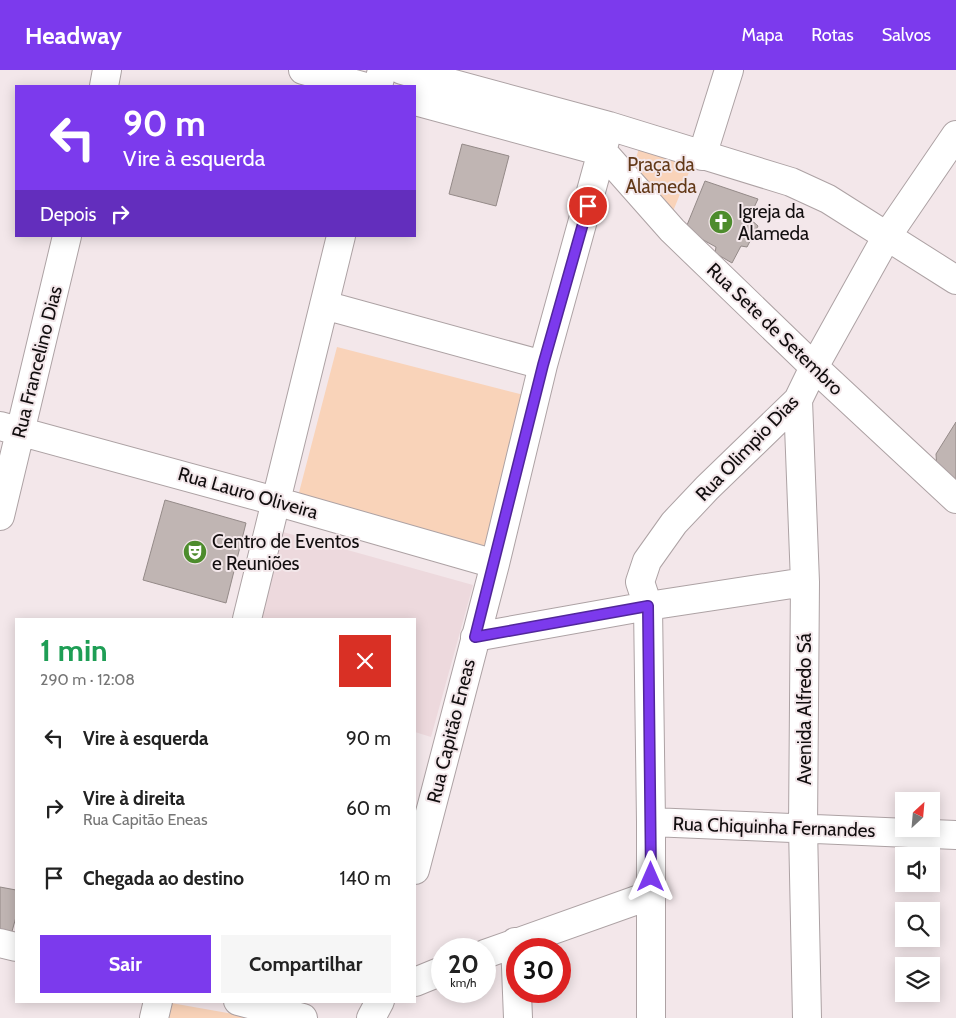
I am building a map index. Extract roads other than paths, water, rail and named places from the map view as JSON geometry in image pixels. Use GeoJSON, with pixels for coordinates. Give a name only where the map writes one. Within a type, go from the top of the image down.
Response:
{"type":"FeatureCollection","features":[{"type":"Feature","properties":{"kind":"street"},"geometry":{"type":"LineString","coordinates":[[104,85],[108,70]]}},
{"type":"Feature","properties":{"kind":"street"},"geometry":{"type":"LineString","coordinates":[[303,70],[358,85]]}},
{"type":"Feature","properties":{"kind":"street"},"geometry":{"type":"LineString","coordinates":[[378,85],[382,70]]}},
{"type":"Feature","properties":{"kind":"street"},"geometry":{"type":"LineString","coordinates":[[402,70],[606,139]]}},
{"type":"Feature","properties":{"kind":"street"},"geometry":{"type":"LineString","coordinates":[[702,156],[729,70]]}},
{"type":"Feature","properties":{"kind":"street"},"geometry":{"type":"LineString","coordinates":[[416,101],[702,156],[791,182],[810,190],[956,280]]}},
{"type":"Feature","properties":{"kind":"street","name":"Rua Olimpio Dias"},"geometry":{"type":"LineString","coordinates":[[651,1018],[648,606],[640,582],[642,571],[668,531],[707,488],[798,400],[814,367],[887,236],[956,135]]}},
{"type":"Feature","properties":{"kind":"street","name":"Rua Capitão Eneas"},"geometry":{"type":"LineString","coordinates":[[416,866],[495,564],[543,365],[606,139]]}},
{"type":"Feature","properties":{"kind":"street","name":"Rua Sete de Setembro"},"geometry":{"type":"LineString","coordinates":[[606,139],[672,230],[814,367],[956,499]]}},
{"type":"Feature","properties":{"kind":"street","name":"Rua Francelino Dias"},"geometry":{"type":"LineString","coordinates":[[0,516],[10,428],[67,237]]}},
{"type":"Feature","properties":{"kind":"street"},"geometry":{"type":"LineString","coordinates":[[247,618],[341,237]]}},
{"type":"Feature","properties":{"kind":"street"},"geometry":{"type":"LineString","coordinates":[[324,305],[543,365]]}},
{"type":"Feature","properties":{"kind":"street","name":"Avenida Alfredo Sá"},"geometry":{"type":"LineString","coordinates":[[798,400],[805,582],[803,827],[807,1018]]}},
{"type":"Feature","properties":{"kind":"street","name":"Rua Lauro Oliveira"},"geometry":{"type":"LineString","coordinates":[[10,428],[495,564]]}},
{"type":"Feature","properties":{"kind":"street"},"geometry":{"type":"LineString","coordinates":[[475,637],[648,606],[805,582]]}},
{"type":"Feature","properties":{"kind":"street","name":"Rua Chiquinha Fernandes"},"geometry":{"type":"LineString","coordinates":[[651,822],[956,835]]}},
{"type":"Feature","properties":{"kind":"street"},"geometry":{"type":"LineString","coordinates":[[527,938],[651,895]]}},
{"type":"Feature","properties":{"kind":"street"},"geometry":{"type":"LineString","coordinates":[[0,943],[15,947]]}},
{"type":"Feature","properties":{"kind":"street"},"geometry":{"type":"LineString","coordinates":[[416,982],[431,975]]}},
{"type":"Feature","properties":{"kind":"street"},"geometry":{"type":"LineString","coordinates":[[154,1018],[158,1003]]}},
{"type":"Feature","properties":{"kind":"street"},"geometry":{"type":"LineString","coordinates":[[246,1003],[303,1018]]}},
{"type":"Feature","properties":{"kind":"street"},"geometry":{"type":"LineString","coordinates":[[370,1018],[379,1003]]}},
{"type":"Feature","properties":{"kind":"street"},"geometry":{"type":"LineString","coordinates":[[518,1003],[518,1018]]}},
{"type":"Feature","properties":{"kind":"place","name":"Igreja da Alameda"},"geometry":{"type":"Point","coordinates":[721,222]}},
{"type":"Feature","properties":{"kind":"place","name":"Centro de Eventos e Reuniões"},"geometry":{"type":"Point","coordinates":[195,552]}},
{"type":"Feature","properties":{"kind":"park label","name":"Praça da Alameda"},"geometry":{"type":"Point","coordinates":[661,175]}}]}
